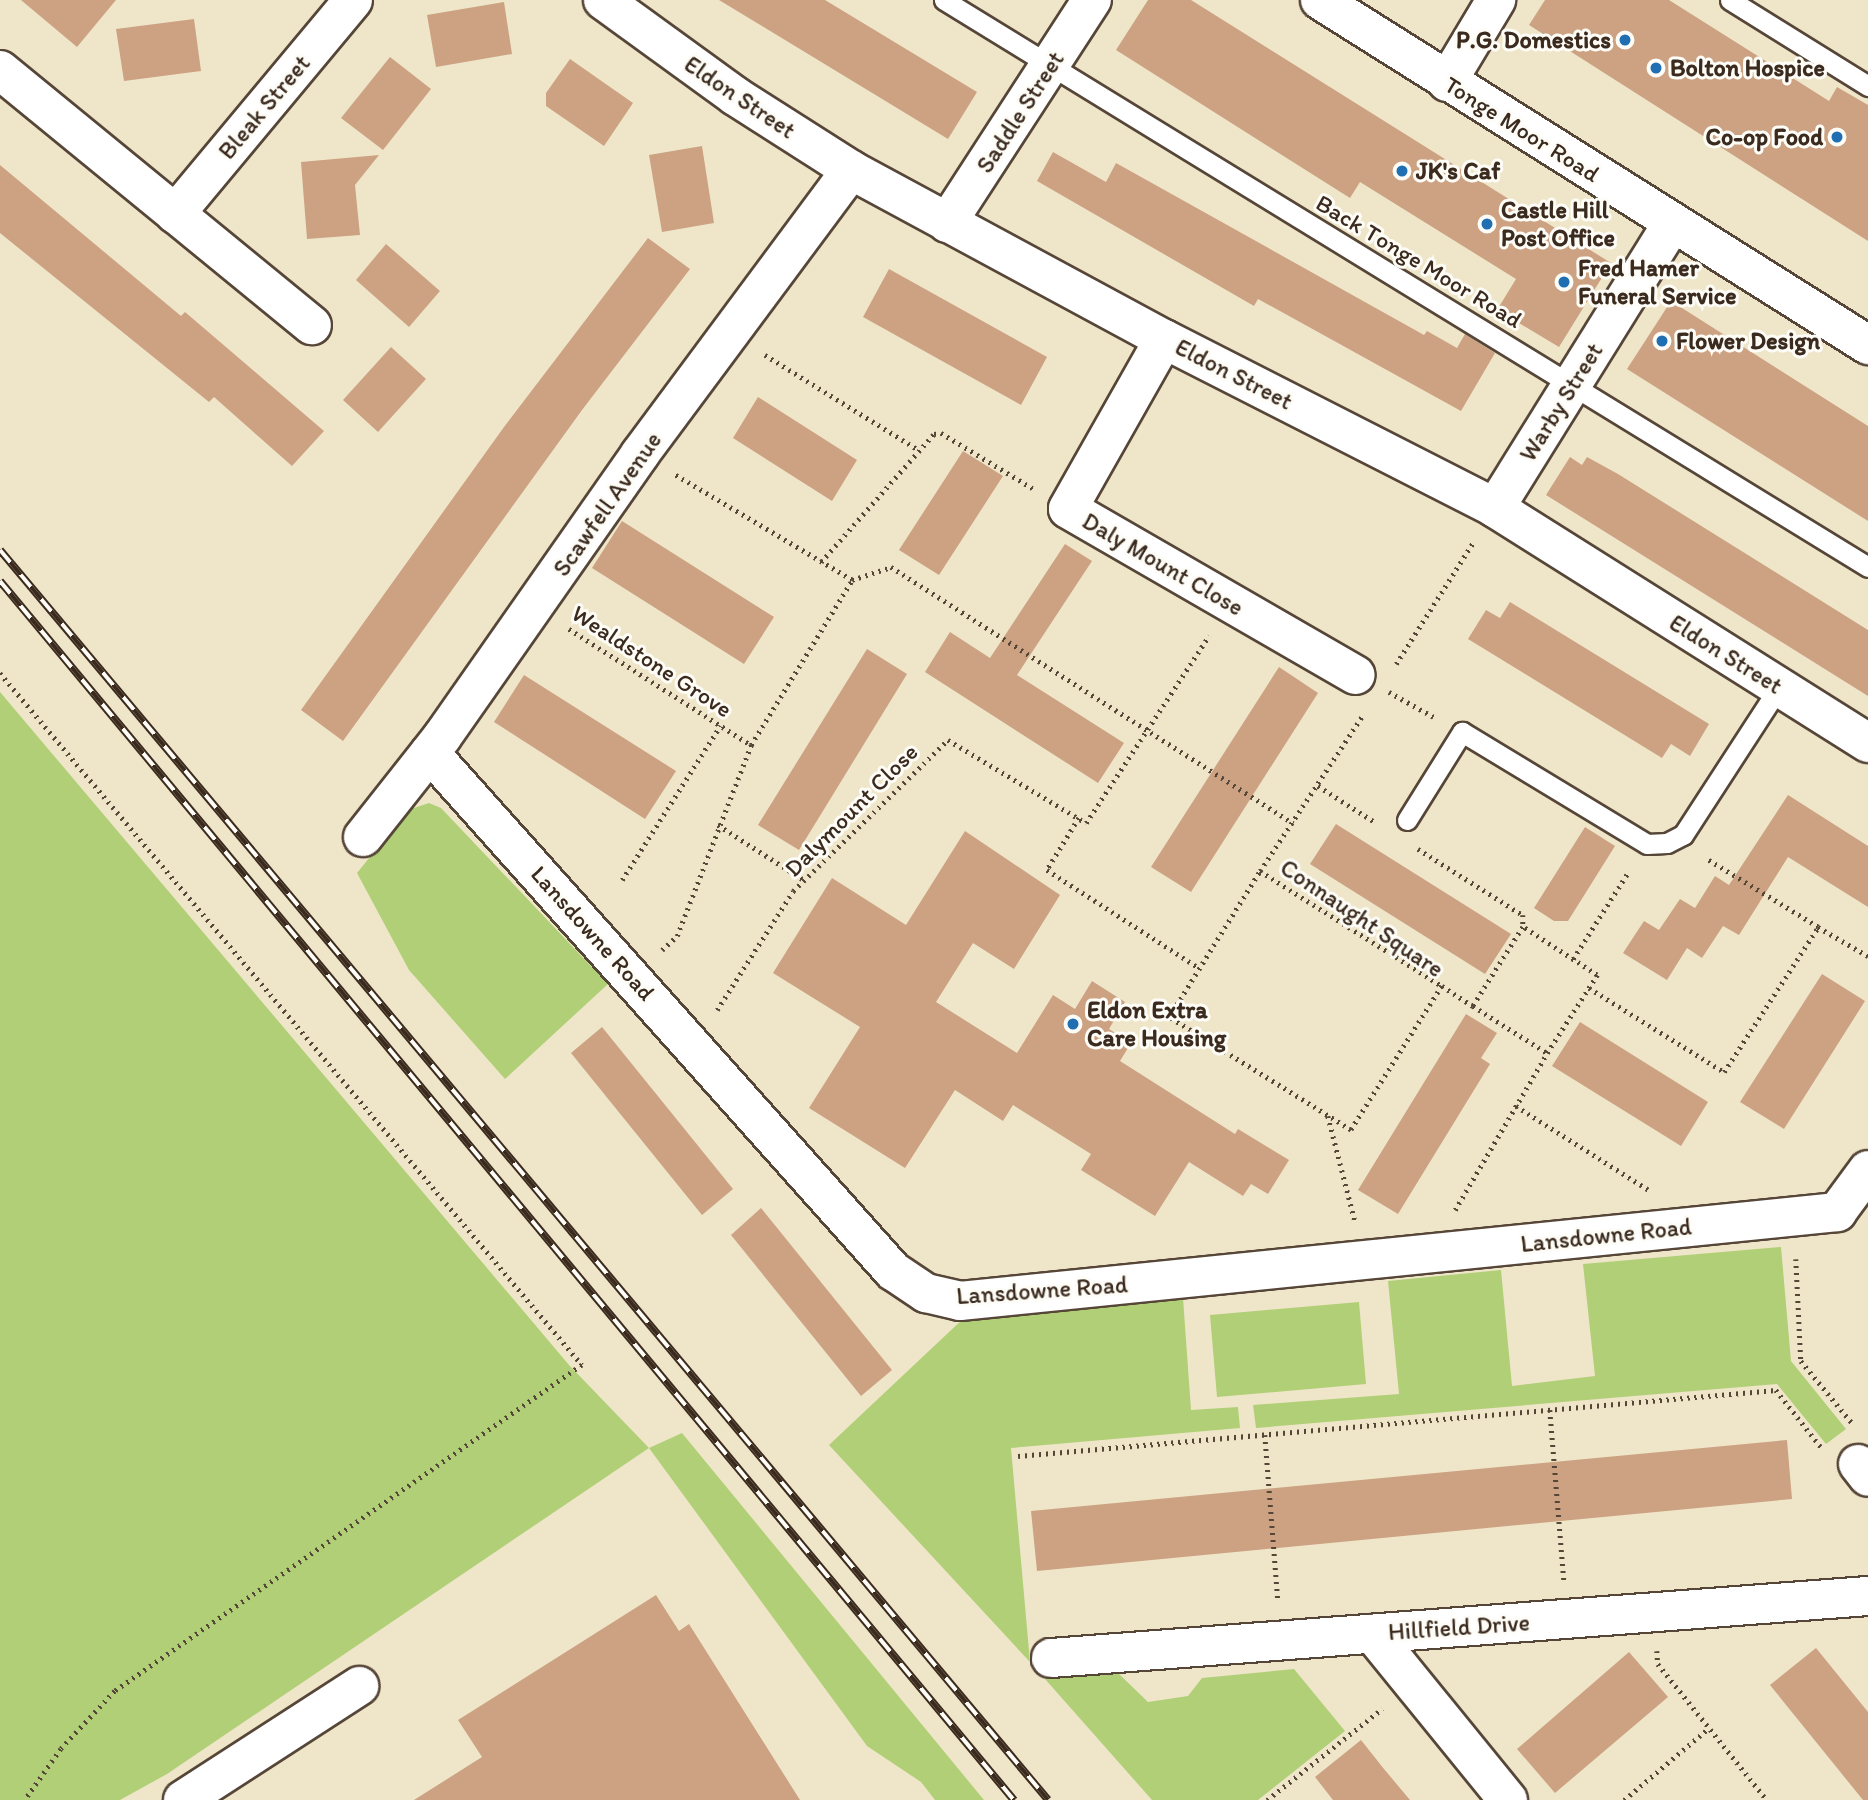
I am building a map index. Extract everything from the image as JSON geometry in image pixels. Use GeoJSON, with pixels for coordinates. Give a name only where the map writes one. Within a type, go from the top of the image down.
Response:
{"type":"FeatureCollection","features":[{"type":"Feature","properties":{"kind":"street","name":"Bleak Street"},"geometry":{"type":"LineString","coordinates":[[176,214],[353,0]]}},
{"type":"Feature","properties":{"kind":"street","name":"Eldon Street"},"geometry":{"type":"LineString","coordinates":[[603,0],[735,96],[851,170],[1164,339],[1495,508],[1868,743]]}},
{"type":"Feature","properties":{"kind":"street","name":"Saddle Street"},"geometry":{"type":"LineString","coordinates":[[947,223],[1092,0]]}},
{"type":"Feature","properties":{"kind":"street","name":"Tonge Moor Road"},"geometry":{"type":"LineString","coordinates":[[1320,0],[1671,224],[1868,345]]}},
{"type":"Feature","properties":{"kind":"street"},"geometry":{"type":"LineString","coordinates":[[1447,82],[1496,0]]}},
{"type":"Feature","properties":{"kind":"street"},"geometry":{"type":"LineString","coordinates":[[0,70],[312,325]]}},
{"type":"Feature","properties":{"kind":"street","name":"Scawfell Avenue"},"geometry":{"type":"LineString","coordinates":[[363,837],[430,753],[640,454],[851,170]]}},
{"type":"Feature","properties":{"kind":"street","name":"Warby Street"},"geometry":{"type":"LineString","coordinates":[[1495,508],[1671,224]]}},
{"type":"Feature","properties":{"kind":"street","name":"Daly Mount Close"},"geometry":{"type":"LineString","coordinates":[[1164,339],[1068,509],[1355,675]]}},
{"type":"Feature","properties":{"kind":"street","name":"Lansdowne Road"},"geometry":{"type":"LineString","coordinates":[[430,753],[893,1270],[926,1293],[960,1301],[1430,1253],[1565,1252],[1666,1229],[1837,1212],[1868,1170]]}},
{"type":"Feature","properties":{"kind":"street","name":"Hillfield Drive"},"geometry":{"type":"LineString","coordinates":[[1051,1658],[1868,1596]]}},
{"type":"Feature","properties":{"kind":"street"},"geometry":{"type":"LineString","coordinates":[[1373,1634],[1508,1800]]}},
{"type":"Feature","properties":{"kind":"street"},"geometry":{"type":"LineString","coordinates":[[183,1800],[359,1686]]}},
{"type":"Feature","properties":{"kind":"lane","name":"Back Tonge Moor Road"},"geometry":{"type":"LineString","coordinates":[[944,0],[1049,67],[1573,382],[1868,567]]}},
{"type":"Feature","properties":{"kind":"lane"},"geometry":{"type":"LineString","coordinates":[[1730,0],[1868,86]]}},
{"type":"Feature","properties":{"kind":"lane"},"geometry":{"type":"LineString","coordinates":[[1407,820],[1462,732],[1647,844],[1674,839],[1683,835],[1779,687]]}},
{"type":"Feature","properties":{"kind":"path"},"geometry":{"type":"LineString","coordinates":[[731,334],[919,450]]}},
{"type":"Feature","properties":{"kind":"path"},"geometry":{"type":"LineString","coordinates":[[821,562],[934,434],[941,433],[1068,509]]}},
{"type":"Feature","properties":{"kind":"path"},"geometry":{"type":"LineString","coordinates":[[640,454],[852,580]]}},
{"type":"Feature","properties":{"kind":"path"},"geometry":{"type":"LineString","coordinates":[[632,976],[677,936],[751,746],[852,580],[891,567],[1293,823]]}},
{"type":"Feature","properties":{"kind":"path"},"geometry":{"type":"LineString","coordinates":[[1148,730],[1231,603]]}},
{"type":"Feature","properties":{"kind":"path","name":"Wealdstone Grove"},"geometry":{"type":"LineString","coordinates":[[535,606],[751,746]]}},
{"type":"Feature","properties":{"kind":"path"},"geometry":{"type":"LineString","coordinates":[[0,673],[582,1366],[115,1691],[61,1749],[25,1800]]}},
{"type":"Feature","properties":{"kind":"path"},"geometry":{"type":"LineString","coordinates":[[1355,675],[1462,732]]}},
{"type":"Feature","properties":{"kind":"path"},"geometry":{"type":"LineString","coordinates":[[622,880],[720,726]]}},
{"type":"Feature","properties":{"kind":"path","name":"Dalymount Close"},"geometry":{"type":"LineString","coordinates":[[694,1045],[804,880],[948,740],[1086,823],[1148,730]]}},
{"type":"Feature","properties":{"kind":"path"},"geometry":{"type":"LineString","coordinates":[[1317,786],[1386,829]]}},
{"type":"Feature","properties":{"kind":"path"},"geometry":{"type":"LineString","coordinates":[[1079,818],[1047,870],[1199,968]]}},
{"type":"Feature","properties":{"kind":"path"},"geometry":{"type":"LineString","coordinates":[[718,825],[804,880]]}},
{"type":"Feature","properties":{"kind":"path"},"geometry":{"type":"LineString","coordinates":[[1674,839],[1868,956]]}},
{"type":"Feature","properties":{"kind":"path"},"geometry":{"type":"LineString","coordinates":[[1409,843],[1523,915],[1524,927],[1473,1006]]}},
{"type":"Feature","properties":{"kind":"path"},"geometry":{"type":"LineString","coordinates":[[1573,959],[1647,844]]}},
{"type":"Feature","properties":{"kind":"path","name":"Connaught Square"},"geometry":{"type":"LineString","coordinates":[[1260,872],[1442,986],[1351,1130],[1169,1017],[1260,872]]}},
{"type":"Feature","properties":{"kind":"path"},"geometry":{"type":"LineString","coordinates":[[1430,1253],[1547,1054],[1597,975],[1524,927]]}},
{"type":"Feature","properties":{"kind":"path"},"geometry":{"type":"LineString","coordinates":[[1589,988],[1724,1072],[1818,927]]}},
{"type":"Feature","properties":{"kind":"path"},"geometry":{"type":"LineString","coordinates":[[1442,986],[1547,1054]]}},
{"type":"Feature","properties":{"kind":"path"},"geometry":{"type":"LineString","coordinates":[[1516,1106],[1664,1199],[1666,1229]]}},
{"type":"Feature","properties":{"kind":"path"},"geometry":{"type":"LineString","coordinates":[[1328,1116],[1366,1259]]}},
{"type":"Feature","properties":{"kind":"path"},"geometry":{"type":"LineString","coordinates":[[1018,1456],[1776,1390],[1829,1456],[1863,1471],[1860,1432],[1801,1361],[1794,1216]]}},
{"type":"Feature","properties":{"kind":"path"},"geometry":{"type":"LineString","coordinates":[[1550,1410],[1567,1619]]}},
{"type":"Feature","properties":{"kind":"path"},"geometry":{"type":"LineString","coordinates":[[1265,1435],[1281,1641]]}},
{"type":"Feature","properties":{"kind":"path"},"geometry":{"type":"LineString","coordinates":[[1655,1612],[1658,1664],[1767,1800]]}},
{"type":"Feature","properties":{"kind":"path"},"geometry":{"type":"LineString","coordinates":[[1267,1800],[1413,1684]]}},
{"type":"Feature","properties":{"kind":"path"},"geometry":{"type":"LineString","coordinates":[[1624,1800],[1709,1728]]}},
{"type":"Feature","properties":{"kind":"green space"},"geometry":{"type":"Polygon","coordinates":[[[0,692],[569,1365],[649,1448],[167,1774],[120,1800],[0,1800],[0,692]]]}},
{"type":"Feature","properties":{"kind":"green space"},"geometry":{"type":"Polygon","coordinates":[[[429,803],[441,808],[608,984],[505,1079],[409,970],[357,873],[408,810],[429,803]]]}},
{"type":"Feature","properties":{"kind":"green space"},"geometry":{"type":"Polygon","coordinates":[[[1781,1247],[1791,1361],[1846,1429],[1826,1444],[1777,1384],[1256,1428],[1253,1405],[1399,1394],[1388,1281],[1501,1270],[1512,1386],[1595,1376],[1583,1264],[1781,1247]]]}},
{"type":"Feature","properties":{"kind":"green space"},"geometry":{"type":"Polygon","coordinates":[[[1183,1298],[1191,1410],[1238,1407],[1240,1428],[1011,1448],[1030,1662],[829,1445],[965,1317],[1183,1298]]]}},
{"type":"Feature","properties":{"kind":"green space"},"geometry":{"type":"Polygon","coordinates":[[[1359,1302],[1366,1384],[1217,1397],[1210,1315],[1359,1302]]]}},
{"type":"Feature","properties":{"kind":"green space"},"geometry":{"type":"Polygon","coordinates":[[[682,1433],[984,1800],[935,1800],[921,1782],[867,1746],[649,1448],[682,1433]]]}},
{"type":"Feature","properties":{"kind":"green space"},"geometry":{"type":"Polygon","coordinates":[[[1294,1669],[1345,1731],[1258,1800],[1152,1800],[1045,1679],[1118,1673],[1148,1702],[1188,1696],[1202,1678],[1294,1669]]]}},
{"type":"Feature","properties":{"kind":"building"},"geometry":{"type":"Polygon","coordinates":[[[21,0],[116,0],[77,47],[21,0]]]}},
{"type":"Feature","properties":{"kind":"building"},"geometry":{"type":"Polygon","coordinates":[[[719,0],[825,0],[977,92],[948,139],[719,0]]]}},
{"type":"Feature","properties":{"kind":"building"},"geometry":{"type":"Polygon","coordinates":[[[1148,0],[1191,0],[1611,263],[1559,347],[1497,310],[1516,279],[1360,182],[1350,198],[1116,50],[1148,0]]]}},
{"type":"Feature","properties":{"kind":"building"},"geometry":{"type":"Polygon","coordinates":[[[1545,0],[1669,0],[1829,101],[1837,87],[1868,105],[1868,241],[1529,25],[1545,0]]]}},
{"type":"Feature","properties":{"kind":"building"},"geometry":{"type":"Polygon","coordinates":[[[504,2],[512,54],[436,67],[427,15],[504,2]]]}},
{"type":"Feature","properties":{"kind":"building"},"geometry":{"type":"Polygon","coordinates":[[[194,19],[201,71],[124,81],[116,29],[194,19]]]}},
{"type":"Feature","properties":{"kind":"building"},"geometry":{"type":"Polygon","coordinates":[[[390,57],[431,89],[383,150],[341,118],[390,57]]]}},
{"type":"Feature","properties":{"kind":"building"},"geometry":{"type":"Polygon","coordinates":[[[570,59],[633,103],[604,146],[546,106],[546,93],[570,59]]]}},
{"type":"Feature","properties":{"kind":"building"},"geometry":{"type":"Polygon","coordinates":[[[702,146],[714,223],[662,232],[649,155],[702,146]]]}},
{"type":"Feature","properties":{"kind":"building"},"geometry":{"type":"Polygon","coordinates":[[[1053,152],[1106,182],[1116,163],[1424,335],[1427,331],[1457,348],[1465,334],[1495,353],[1461,411],[1258,299],[1254,306],[1037,181],[1053,152]]]}},
{"type":"Feature","properties":{"kind":"building"},"geometry":{"type":"Polygon","coordinates":[[[379,155],[355,185],[360,235],[307,239],[301,162],[379,155]]]}},
{"type":"Feature","properties":{"kind":"building"},"geometry":{"type":"Polygon","coordinates":[[[0,165],[181,316],[185,312],[324,431],[292,466],[214,397],[209,402],[0,233],[0,165]]]}},
{"type":"Feature","properties":{"kind":"building"},"geometry":{"type":"Polygon","coordinates":[[[648,238],[690,269],[582,410],[343,741],[301,710],[504,427],[648,238]]]}},
{"type":"Feature","properties":{"kind":"building"},"geometry":{"type":"Polygon","coordinates":[[[386,244],[440,291],[409,327],[356,280],[386,244]]]}},
{"type":"Feature","properties":{"kind":"building"},"geometry":{"type":"Polygon","coordinates":[[[889,269],[1047,357],[1021,405],[863,317],[889,269]]]}},
{"type":"Feature","properties":{"kind":"building"},"geometry":{"type":"Polygon","coordinates":[[[1671,301],[1868,426],[1868,521],[1627,369],[1671,301]]]}},
{"type":"Feature","properties":{"kind":"building"},"geometry":{"type":"Polygon","coordinates":[[[391,347],[426,379],[378,432],[343,400],[391,347]]]}},
{"type":"Feature","properties":{"kind":"building"},"geometry":{"type":"Polygon","coordinates":[[[758,397],[857,460],[832,501],[733,438],[758,397]]]}},
{"type":"Feature","properties":{"kind":"building"},"geometry":{"type":"Polygon","coordinates":[[[963,451],[1003,476],[939,575],[899,550],[963,451]]]}},
{"type":"Feature","properties":{"kind":"building"},"geometry":{"type":"Polygon","coordinates":[[[1570,457],[1582,465],[1587,457],[1618,474],[1868,630],[1868,696],[1546,495],[1570,457]]]}},
{"type":"Feature","properties":{"kind":"building"},"geometry":{"type":"Polygon","coordinates":[[[622,521],[774,617],[744,664],[592,568],[622,521]]]}},
{"type":"Feature","properties":{"kind":"building"},"geometry":{"type":"Polygon","coordinates":[[[1065,544],[1092,561],[1017,675],[1124,743],[1098,783],[925,672],[950,632],[990,658],[1065,544]]]}},
{"type":"Feature","properties":{"kind":"building"},"geometry":{"type":"Polygon","coordinates":[[[1510,602],[1709,724],[1690,756],[1671,744],[1662,758],[1468,639],[1486,610],[1500,618],[1510,602]]]}},
{"type":"Feature","properties":{"kind":"building"},"geometry":{"type":"Polygon","coordinates":[[[867,649],[907,674],[799,850],[758,825],[867,649]]]}},
{"type":"Feature","properties":{"kind":"building"},"geometry":{"type":"Polygon","coordinates":[[[1279,667],[1318,693],[1191,892],[1151,867],[1279,667]]]}},
{"type":"Feature","properties":{"kind":"building"},"geometry":{"type":"Polygon","coordinates":[[[524,675],[676,771],[645,819],[494,722],[524,675]]]}},
{"type":"Feature","properties":{"kind":"building"},"geometry":{"type":"Polygon","coordinates":[[[1788,795],[1868,846],[1868,907],[1788,857],[1739,935],[1723,926],[1702,958],[1687,948],[1667,980],[1623,953],[1644,921],[1659,930],[1680,899],[1695,908],[1715,876],[1729,885],[1788,795]]]}},
{"type":"Feature","properties":{"kind":"building"},"geometry":{"type":"Polygon","coordinates":[[[1336,824],[1511,934],[1485,974],[1310,864],[1336,824]]]}},
{"type":"Feature","properties":{"kind":"building"},"geometry":{"type":"Polygon","coordinates":[[[1585,827],[1615,846],[1568,921],[1554,921],[1534,908],[1585,827]]]}},
{"type":"Feature","properties":{"kind":"building","name":"Eldon Extra Care Housing"},"geometry":{"type":"Polygon","coordinates":[[[965,831],[1060,895],[1014,969],[973,943],[936,1002],[1017,1053],[1053,995],[1075,1009],[1092,981],[1125,1002],[1109,1029],[1131,1043],[1120,1061],[1235,1134],[1238,1129],[1289,1160],[1268,1194],[1251,1184],[1243,1196],[1189,1162],[1155,1216],[1081,1170],[1091,1154],[1013,1105],[1003,1121],[955,1090],[905,1168],[809,1108],[860,1027],[773,973],[832,878],[906,925],[965,831]]]}},
{"type":"Feature","properties":{"kind":"building"},"geometry":{"type":"Polygon","coordinates":[[[1822,974],[1865,1001],[1784,1129],[1740,1102],[1822,974]]]}},
{"type":"Feature","properties":{"kind":"building"},"geometry":{"type":"Polygon","coordinates":[[[1466,1014],[1497,1033],[1481,1058],[1490,1064],[1398,1214],[1358,1190],[1466,1014]]]}},
{"type":"Feature","properties":{"kind":"building"},"geometry":{"type":"Polygon","coordinates":[[[1580,1022],[1708,1102],[1681,1146],[1552,1066],[1580,1022]]]}},
{"type":"Feature","properties":{"kind":"building"},"geometry":{"type":"Polygon","coordinates":[[[602,1027],[733,1189],[702,1215],[571,1053],[602,1027]]]}},
{"type":"Feature","properties":{"kind":"building"},"geometry":{"type":"Polygon","coordinates":[[[761,1208],[892,1370],[861,1396],[731,1235],[761,1208]]]}},
{"type":"Feature","properties":{"kind":"building"},"geometry":{"type":"Polygon","coordinates":[[[1787,1440],[1792,1499],[1037,1571],[1031,1511],[1787,1440]]]}},
{"type":"Feature","properties":{"kind":"building"},"geometry":{"type":"Polygon","coordinates":[[[656,1595],[679,1631],[689,1624],[800,1800],[414,1800],[482,1757],[458,1720],[656,1595]]]}},
{"type":"Feature","properties":{"kind":"building"},"geometry":{"type":"Polygon","coordinates":[[[1816,1648],[1868,1712],[1868,1800],[1863,1800],[1770,1685],[1816,1648]]]}},
{"type":"Feature","properties":{"kind":"building"},"geometry":{"type":"Polygon","coordinates":[[[1629,1652],[1668,1697],[1555,1793],[1517,1749],[1629,1652]]]}},
{"type":"Feature","properties":{"kind":"building"},"geometry":{"type":"Polygon","coordinates":[[[1361,1740],[1410,1800],[1333,1800],[1315,1777],[1361,1740]]]}},
{"type":"Feature","properties":{"kind":"railway"},"geometry":{"type":"LineString","coordinates":[[0,550],[1048,1800]]}},
{"type":"Feature","properties":{"kind":"railway"},"geometry":{"type":"LineString","coordinates":[[0,581],[1014,1800]]}},
{"type":"Feature","properties":{"kind":"place","name":"P.G. Domestics"},"geometry":{"type":"Point","coordinates":[1625,40]}},
{"type":"Feature","properties":{"kind":"place","name":"Bolton Hospice"},"geometry":{"type":"Point","coordinates":[1656,68]}},
{"type":"Feature","properties":{"kind":"place","name":"Co-op Food"},"geometry":{"type":"Point","coordinates":[1837,137]}},
{"type":"Feature","properties":{"kind":"place","name":"JK's Caf"},"geometry":{"type":"Point","coordinates":[1402,171]}},
{"type":"Feature","properties":{"kind":"place","name":"Castle Hill Post Office"},"geometry":{"type":"Point","coordinates":[1487,224]}},
{"type":"Feature","properties":{"kind":"place","name":"Fred Hamer Funeral Service"},"geometry":{"type":"Point","coordinates":[1564,282]}},
{"type":"Feature","properties":{"kind":"place","name":"Flower Design"},"geometry":{"type":"Point","coordinates":[1662,341]}},
{"type":"Feature","properties":{"kind":"place","name":"Eldon Extra Care Housing"},"geometry":{"type":"Point","coordinates":[1073,1024]}}]}
